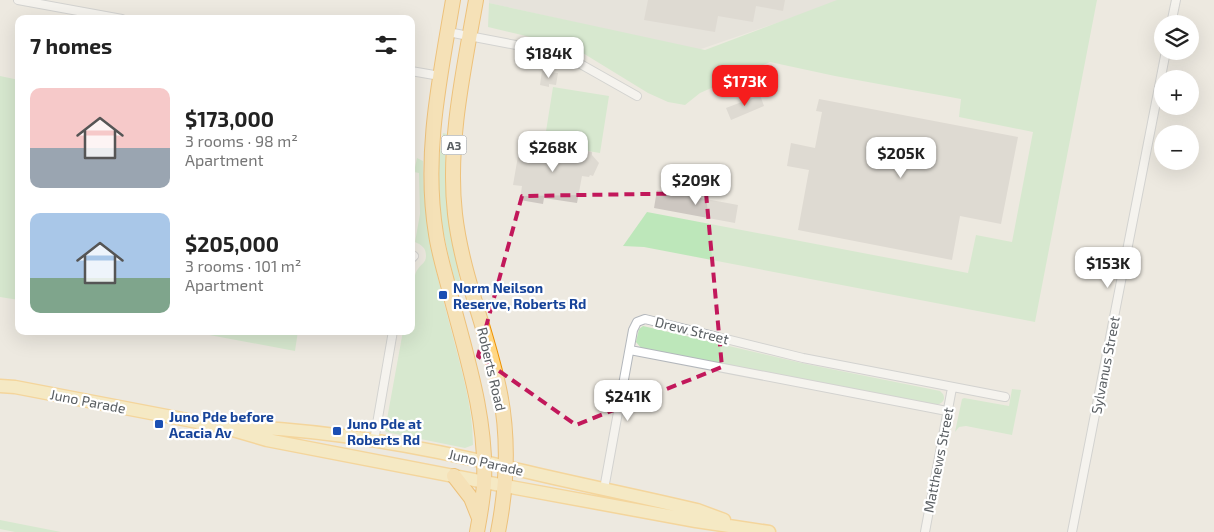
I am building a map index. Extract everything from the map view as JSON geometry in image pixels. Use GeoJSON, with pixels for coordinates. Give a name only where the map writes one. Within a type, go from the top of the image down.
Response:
{"type":"FeatureCollection","features":[{"type":"Feature","properties":{"kind":"highway","name":"Roberts Road"},"geometry":{"type":"LineString","coordinates":[[453,0],[440,76],[431,152],[431,186],[436,233],[479,409],[484,481],[478,525]]}},
{"type":"Feature","properties":{"kind":"highway","name":"Roberts Road"},"geometry":{"type":"LineString","coordinates":[[476,0],[456,124],[452,173],[455,214],[463,256],[500,393],[505,433],[506,466],[498,532]]}},
{"type":"Feature","properties":{"kind":"highway"},"geometry":{"type":"LineString","coordinates":[[454,476],[476,507],[478,525]]}},
{"type":"Feature","properties":{"kind":"main road","name":"Juno Parade"},"geometry":{"type":"LineString","coordinates":[[0,381],[15,387]]}},
{"type":"Feature","properties":{"kind":"main road","name":"Juno Parade"},"geometry":{"type":"LineString","coordinates":[[0,386],[15,387],[219,426],[267,440],[505,486],[696,521],[768,532]]}},
{"type":"Feature","properties":{"kind":"main road","name":"Juno Parade"},"geometry":{"type":"LineString","coordinates":[[219,426],[267,428],[374,441],[484,461],[697,510],[747,528]]}},
{"type":"Feature","properties":{"kind":"street"},"geometry":{"type":"LineString","coordinates":[[18,0],[100,15]]}},
{"type":"Feature","properties":{"kind":"street"},"geometry":{"type":"LineString","coordinates":[[1173,15],[1176,0]]}},
{"type":"Feature","properties":{"kind":"street"},"geometry":{"type":"LineString","coordinates":[[448,32],[568,57],[637,96]]}},
{"type":"Feature","properties":{"kind":"street","name":"Sylvanus Street"},"geometry":{"type":"LineString","coordinates":[[1072,532],[1164,60]]}},
{"type":"Feature","properties":{"kind":"street"},"geometry":{"type":"LineString","coordinates":[[415,72],[440,76]]}},
{"type":"Feature","properties":{"kind":"street","name":"Drew Street"},"geometry":{"type":"LineString","coordinates":[[630,350],[634,326],[641,320],[648,319],[803,358],[1005,397]]}},
{"type":"Feature","properties":{"kind":"street"},"geometry":{"type":"LineString","coordinates":[[374,441],[391,335]]}},
{"type":"Feature","properties":{"kind":"street"},"geometry":{"type":"LineString","coordinates":[[604,489],[630,350],[947,412]]}},
{"type":"Feature","properties":{"kind":"street","name":"Matthews Street"},"geometry":{"type":"LineString","coordinates":[[925,532],[952,388]]}},
{"type":"Feature","properties":{"kind":"highlighted area"},"geometry":{"type":"Polygon","coordinates":[[[706,193],[722,367],[576,425],[478,356],[522,196],[706,193]]]}},
{"type":"Feature","properties":{"kind":"shaded area"},"geometry":{"type":"Polygon","coordinates":[[[489,0],[843,0],[698,50],[489,3],[489,0]]]}},
{"type":"Feature","properties":{"kind":"green space"},"geometry":{"type":"Polygon","coordinates":[[[837,0],[1097,0],[1035,322],[644,247],[623,246],[647,212],[968,273],[976,235],[1012,242],[1033,132],[959,117],[961,99],[770,62],[700,93],[685,105],[668,102],[648,93],[573,47],[488,27],[489,3],[705,50],[837,0]]]}},
{"type":"Feature","properties":{"kind":"green space"},"geometry":{"type":"Polygon","coordinates":[[[0,76],[15,79],[15,299],[0,297],[0,76]]]}},
{"type":"Feature","properties":{"kind":"green space"},"geometry":{"type":"Polygon","coordinates":[[[553,87],[609,96],[600,153],[544,144],[553,87]]]}},
{"type":"Feature","properties":{"kind":"green space"},"geometry":{"type":"Polygon","coordinates":[[[443,133],[447,134],[446,192],[451,234],[460,281],[455,282],[439,203],[438,171],[443,133]]]}},
{"type":"Feature","properties":{"kind":"green space"},"geometry":{"type":"Polygon","coordinates":[[[417,158],[423,161],[425,205],[432,248],[469,402],[473,445],[465,448],[386,432],[385,430],[402,335],[415,335],[415,275],[426,258],[426,253],[422,246],[415,242],[420,214],[419,173],[415,172],[417,158]]]}},
{"type":"Feature","properties":{"kind":"green space"},"geometry":{"type":"Polygon","coordinates":[[[643,326],[806,364],[940,391],[944,396],[944,400],[936,405],[642,349],[636,342],[639,329],[643,326]]]}},
{"type":"Feature","properties":{"kind":"green space"},"geometry":{"type":"Polygon","coordinates":[[[209,335],[297,335],[295,351],[209,335]]]}},
{"type":"Feature","properties":{"kind":"green space"},"geometry":{"type":"Polygon","coordinates":[[[1012,389],[1021,390],[1012,435],[966,426],[959,427],[955,432],[962,399],[1009,406],[1012,389]]]}},
{"type":"Feature","properties":{"kind":"green space"},"geometry":{"type":"Polygon","coordinates":[[[0,520],[61,532],[15,532],[0,529],[0,520]]]}},
{"type":"Feature","properties":{"kind":"building"},"geometry":{"type":"Polygon","coordinates":[[[648,0],[785,0],[783,11],[756,6],[753,22],[718,16],[715,32],[644,20],[648,0]]]}},
{"type":"Feature","properties":{"kind":"building"},"geometry":{"type":"Polygon","coordinates":[[[542,71],[558,73],[556,85],[549,84],[549,87],[540,85],[542,71]]]}},
{"type":"Feature","properties":{"kind":"building"},"geometry":{"type":"Polygon","coordinates":[[[760,95],[764,106],[731,120],[726,108],[760,95]]]}},
{"type":"Feature","properties":{"kind":"building"},"geometry":{"type":"Polygon","coordinates":[[[819,99],[1018,137],[1001,224],[960,216],[952,260],[798,230],[809,170],[787,166],[791,143],[815,148],[822,112],[816,111],[819,99]]]}},
{"type":"Feature","properties":{"kind":"building"},"geometry":{"type":"Polygon","coordinates":[[[531,143],[592,152],[592,155],[599,163],[593,176],[582,176],[577,203],[544,198],[543,204],[520,200],[522,186],[513,185],[518,156],[527,157],[529,144],[531,145],[531,143]]]}},
{"type":"Feature","properties":{"kind":"building"},"geometry":{"type":"Polygon","coordinates":[[[657,190],[738,205],[735,223],[654,208],[657,190]]]}},
{"type":"Feature","properties":{"kind":"place","name":"Norm Neilson Reserve, Roberts Rd"},"geometry":{"type":"Point","coordinates":[443,295]}},
{"type":"Feature","properties":{"kind":"place","name":"Juno Pde before Acacia Av"},"geometry":{"type":"Point","coordinates":[159,424]}},
{"type":"Feature","properties":{"kind":"place","name":"Juno Pde at Roberts Rd"},"geometry":{"type":"Point","coordinates":[337,431]}}]}
